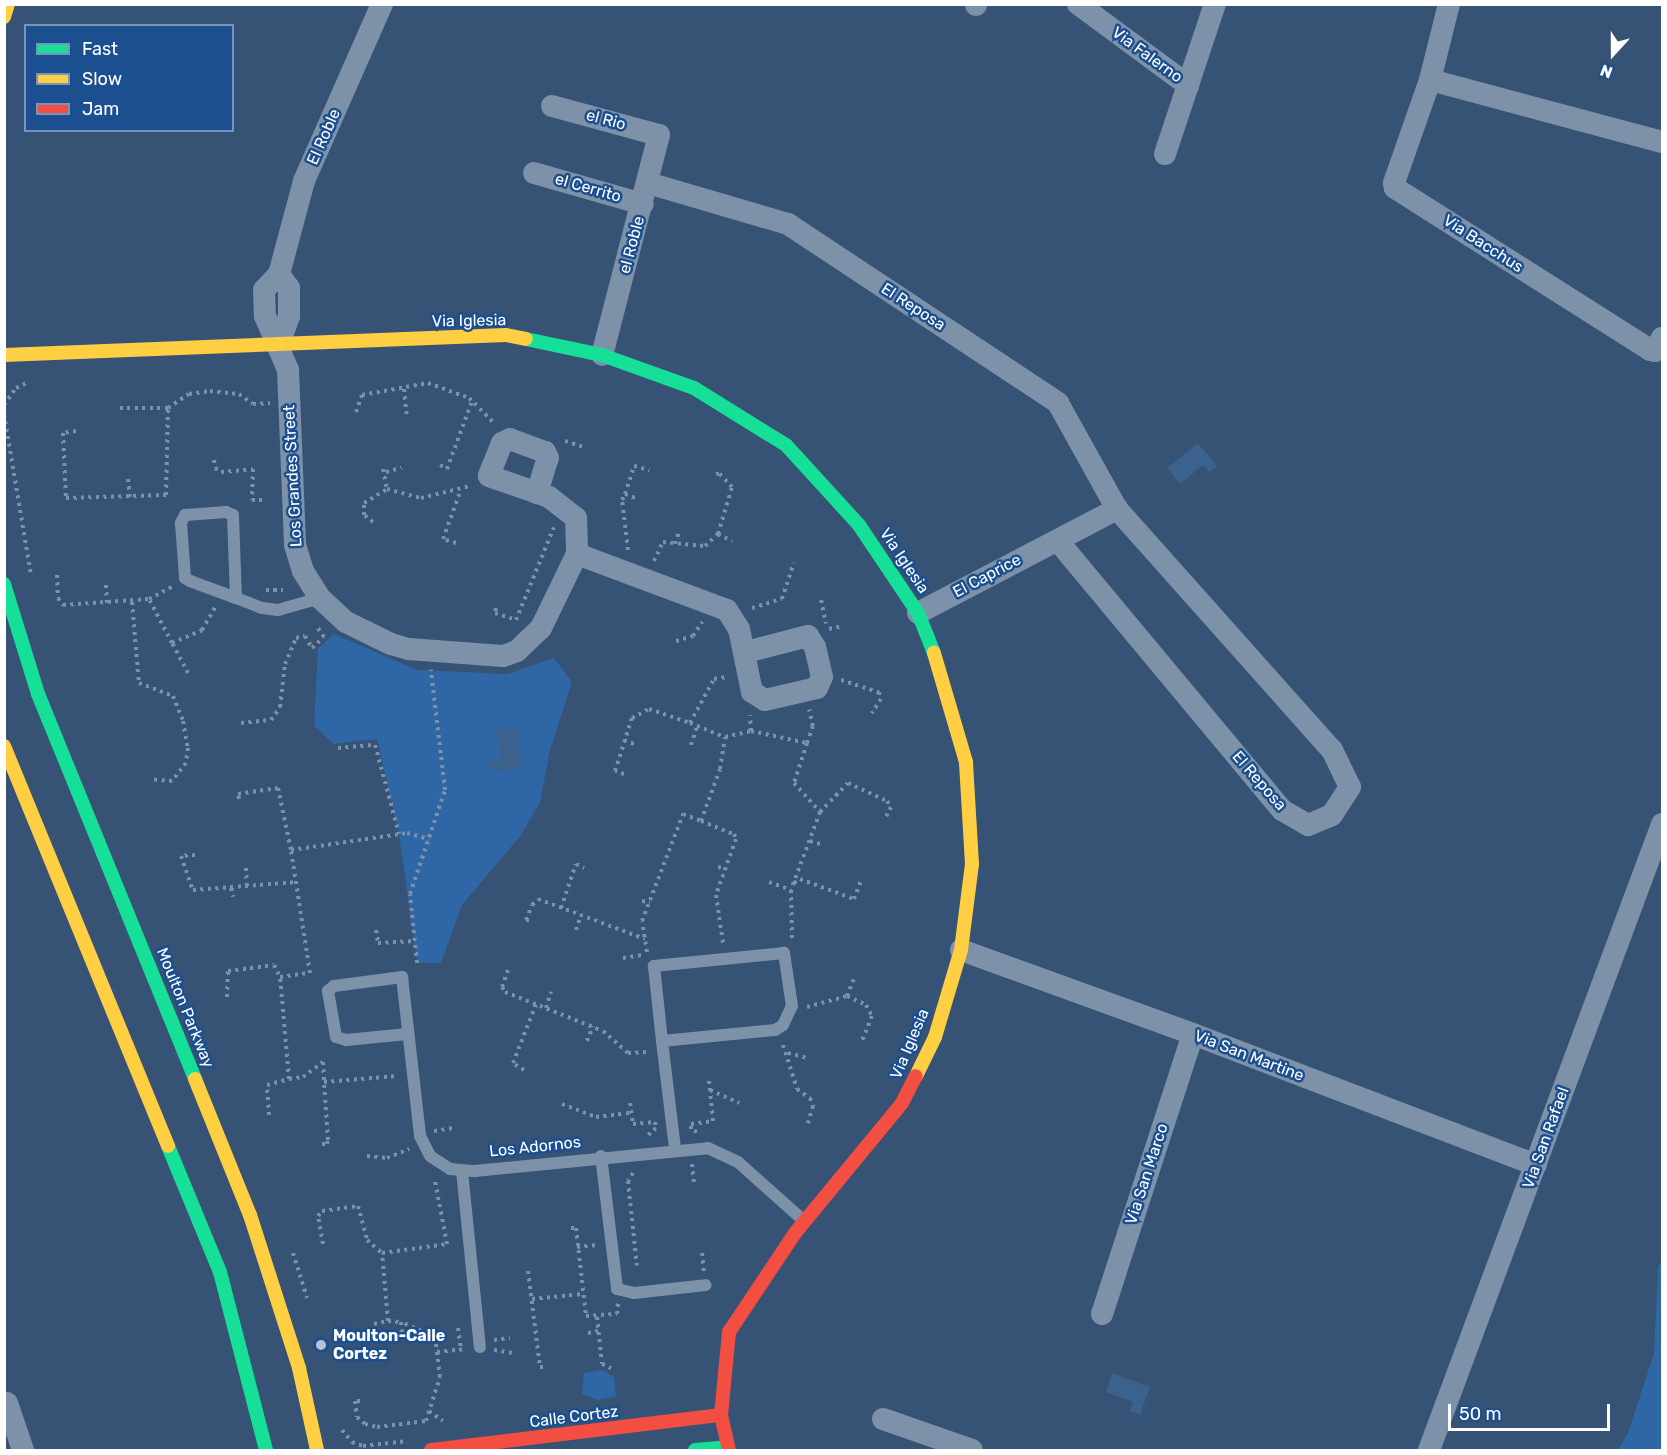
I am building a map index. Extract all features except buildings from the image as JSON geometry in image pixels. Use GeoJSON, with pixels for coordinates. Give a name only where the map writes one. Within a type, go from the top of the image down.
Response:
{"type":"FeatureCollection","features":[{"type":"Feature","properties":{"kind":"street"},"geometry":{"type":"LineString","coordinates":[[4,17],[8,4]]}},
{"type":"Feature","properties":{"kind":"street","name":"El Roble"},"geometry":{"type":"LineString","coordinates":[[279,344],[289,316],[289,288],[279,274],[304,181],[382,4]]}},
{"type":"Feature","properties":{"kind":"street","name":"Via Falerno"},"geometry":{"type":"LineString","coordinates":[[1078,4],[1188,85]]}},
{"type":"Feature","properties":{"kind":"street","name":"Via Bacchus"},"geometry":{"type":"LineString","coordinates":[[1449,4],[1430,81],[1395,177],[1395,188],[1650,350],[1655,351],[1662,338]]}},
{"type":"Feature","properties":{"kind":"street","name":"Via Falerno"},"geometry":{"type":"LineString","coordinates":[[1165,154],[1188,85],[1209,7]]}},
{"type":"Feature","properties":{"kind":"street"},"geometry":{"type":"LineString","coordinates":[[1430,81],[1662,142]]}},
{"type":"Feature","properties":{"kind":"street","name":"el Rio"},"geometry":{"type":"LineString","coordinates":[[552,106],[659,135]]}},
{"type":"Feature","properties":{"kind":"street","name":"el Roble"},"geometry":{"type":"LineString","coordinates":[[602,355],[646,193],[659,135]]}},
{"type":"Feature","properties":{"kind":"street","name":"el Cerrito"},"geometry":{"type":"LineString","coordinates":[[534,173],[646,193]]}},
{"type":"Feature","properties":{"kind":"street","name":"El Reposa"},"geometry":{"type":"LineString","coordinates":[[646,193],[788,224],[1058,403],[1117,509],[1332,750],[1350,787],[1332,815],[1308,825],[1282,810],[1057,540]]}},
{"type":"Feature","properties":{"kind":"street","name":"Via Iglesia"},"geometry":{"type":"LineString","coordinates":[[4,355],[506,335],[602,355],[694,388],[786,445],[860,525],[918,613],[942,674],[966,762],[972,864],[961,951],[935,1037],[902,1103],[805,1222],[729,1332],[721,1415],[729,1449]]}},
{"type":"Feature","properties":{"kind":"street","name":"Los Grandes Street"},"geometry":{"type":"LineString","coordinates":[[279,344],[288,370],[295,545],[306,577],[320,598],[346,622],[391,644],[431,652],[503,656],[517,651],[542,628],[577,555],[576,518],[537,493],[489,476]]}},
{"type":"Feature","properties":{"kind":"street"},"geometry":{"type":"LineString","coordinates":[[489,476],[502,443],[510,439],[545,452],[548,458],[537,493]]}},
{"type":"Feature","properties":{"kind":"street"},"geometry":{"type":"LineString","coordinates":[[1057,540],[1117,509]]}},
{"type":"Feature","properties":{"kind":"street","name":"El Caprice"},"geometry":{"type":"LineString","coordinates":[[918,613],[1057,540]]}},
{"type":"Feature","properties":{"kind":"street"},"geometry":{"type":"LineString","coordinates":[[577,555],[727,610],[740,629],[752,687],[765,699],[817,688],[822,677],[818,657],[808,636],[746,652]]}},
{"type":"Feature","properties":{"kind":"street","name":"Moulton Parkway"},"geometry":{"type":"LineString","coordinates":[[4,584],[38,694],[250,1215],[299,1368],[317,1450]]}},
{"type":"Feature","properties":{"kind":"street"},"geometry":{"type":"LineString","coordinates":[[4,746],[220,1272],[250,1378],[266,1450]]}},
{"type":"Feature","properties":{"kind":"street","name":"Via San Rafael"},"geometry":{"type":"LineString","coordinates":[[1429,1450],[1662,824]]}},
{"type":"Feature","properties":{"kind":"street","name":"Via San Martine"},"geometry":{"type":"LineString","coordinates":[[961,951],[1193,1034],[1536,1166]]}},
{"type":"Feature","properties":{"kind":"street","name":"Via San Marco"},"geometry":{"type":"LineString","coordinates":[[1102,1314],[1193,1034]]}},
{"type":"Feature","properties":{"kind":"street"},"geometry":{"type":"LineString","coordinates":[[7,1403],[23,1450]]}},
{"type":"Feature","properties":{"kind":"street","name":"Calle Cortez"},"geometry":{"type":"LineString","coordinates":[[431,1450],[721,1415]]}},
{"type":"Feature","properties":{"kind":"street"},"geometry":{"type":"LineString","coordinates":[[883,1419],[972,1450]]}},
{"type":"Feature","properties":{"kind":"street"},"geometry":{"type":"LineString","coordinates":[[695,1450],[729,1449]]}},
{"type":"Feature","properties":{"kind":"lane"},"geometry":{"type":"LineString","coordinates":[[236,598],[235,518],[226,512],[182,518],[185,578],[236,598],[278,610],[320,598]]}},
{"type":"Feature","properties":{"kind":"lane"},"geometry":{"type":"LineString","coordinates":[[663,1046],[775,1030],[783,1025],[792,1006],[784,954],[654,966],[663,1046],[675,1148]]}},
{"type":"Feature","properties":{"kind":"lane"},"geometry":{"type":"LineString","coordinates":[[407,1034],[346,1040],[336,1037],[328,991],[334,986],[402,977],[407,1034],[424,1148],[439,1163],[462,1171],[480,1347]]}},
{"type":"Feature","properties":{"kind":"lane","name":"Los Adornos"},"geometry":{"type":"LineString","coordinates":[[462,1171],[675,1148],[708,1148],[729,1156],[805,1222]]}},
{"type":"Feature","properties":{"kind":"lane"},"geometry":{"type":"LineString","coordinates":[[601,1156],[615,1283],[622,1292],[705,1285]]}},
{"type":"Feature","properties":{"kind":"path"},"geometry":{"type":"LineString","coordinates":[[4,405],[16,388],[39,382]]}},
{"type":"Feature","properties":{"kind":"path"},"geometry":{"type":"LineString","coordinates":[[356,412],[362,395],[428,383],[472,401],[510,439]]}},
{"type":"Feature","properties":{"kind":"path"},"geometry":{"type":"LineString","coordinates":[[404,388],[407,416]]}},
{"type":"Feature","properties":{"kind":"path"},"geometry":{"type":"LineString","coordinates":[[118,408],[168,408],[189,394],[210,392],[239,394],[253,404],[276,403]]}},
{"type":"Feature","properties":{"kind":"path"},"geometry":{"type":"LineString","coordinates":[[440,465],[447,469],[472,401]]}},
{"type":"Feature","properties":{"kind":"path"},"geometry":{"type":"LineString","coordinates":[[76,431],[63,433],[66,498],[166,495],[168,408]]}},
{"type":"Feature","properties":{"kind":"path"},"geometry":{"type":"LineString","coordinates":[[4,414],[34,588]]}},
{"type":"Feature","properties":{"kind":"path"},"geometry":{"type":"LineString","coordinates":[[564,441],[586,448]]}},
{"type":"Feature","properties":{"kind":"path"},"geometry":{"type":"LineString","coordinates":[[214,460],[215,468],[220,472],[253,470],[252,500],[267,500]]}},
{"type":"Feature","properties":{"kind":"path"},"geometry":{"type":"LineString","coordinates":[[637,556],[626,553],[622,500],[634,466],[649,470]]}},
{"type":"Feature","properties":{"kind":"path"},"geometry":{"type":"LineString","coordinates":[[387,489],[385,470],[401,468]]}},
{"type":"Feature","properties":{"kind":"path"},"geometry":{"type":"LineString","coordinates":[[645,559],[654,562],[663,542],[705,546],[718,534],[732,487],[719,473],[713,476]]}},
{"type":"Feature","properties":{"kind":"path"},"geometry":{"type":"LineString","coordinates":[[373,522],[364,515],[364,503],[387,489],[421,498],[461,491],[489,476]]}},
{"type":"Feature","properties":{"kind":"path"},"geometry":{"type":"LineString","coordinates":[[128,479],[130,497]]}},
{"type":"Feature","properties":{"kind":"path"},"geometry":{"type":"LineString","coordinates":[[456,543],[443,538],[461,491]]}},
{"type":"Feature","properties":{"kind":"path"},"geometry":{"type":"LineString","coordinates":[[625,494],[638,499]]}},
{"type":"Feature","properties":{"kind":"path"},"geometry":{"type":"LineString","coordinates":[[496,608],[495,613],[516,620],[561,507]]}},
{"type":"Feature","properties":{"kind":"path"},"geometry":{"type":"LineString","coordinates":[[675,543],[679,532]]}},
{"type":"Feature","properties":{"kind":"path"},"geometry":{"type":"LineString","coordinates":[[718,534],[732,541]]}},
{"type":"Feature","properties":{"kind":"path"},"geometry":{"type":"LineString","coordinates":[[748,610],[782,599],[794,562]]}},
{"type":"Feature","properties":{"kind":"path"},"geometry":{"type":"LineString","coordinates":[[57,575],[58,598],[63,605],[132,602],[149,598],[185,578]]}},
{"type":"Feature","properties":{"kind":"path"},"geometry":{"type":"LineString","coordinates":[[106,585],[107,603]]}},
{"type":"Feature","properties":{"kind":"path"},"geometry":{"type":"LineString","coordinates":[[172,643],[202,630],[223,593]]}},
{"type":"Feature","properties":{"kind":"path"},"geometry":{"type":"LineString","coordinates":[[149,598],[188,673]]}},
{"type":"Feature","properties":{"kind":"path"},"geometry":{"type":"LineString","coordinates":[[820,600],[827,629],[843,626]]}},
{"type":"Feature","properties":{"kind":"path"},"geometry":{"type":"LineString","coordinates":[[132,602],[139,683],[173,696],[183,721],[188,748],[186,763],[172,781],[150,779]]}},
{"type":"Feature","properties":{"kind":"path"},"geometry":{"type":"LineString","coordinates":[[676,641],[693,636],[704,619]]}},
{"type":"Feature","properties":{"kind":"path"},"geometry":{"type":"LineString","coordinates":[[417,963],[410,894],[445,790],[430,669]]}},
{"type":"Feature","properties":{"kind":"path"},"geometry":{"type":"LineString","coordinates":[[833,685],[836,678],[879,692],[881,699],[872,713]]}},
{"type":"Feature","properties":{"kind":"path"},"geometry":{"type":"LineString","coordinates":[[690,723],[714,680],[752,687],[749,718],[751,731]]}},
{"type":"Feature","properties":{"kind":"path"},"geometry":{"type":"LineString","coordinates":[[815,702],[808,705],[813,726],[795,783],[820,812]]}},
{"type":"Feature","properties":{"kind":"path"},"geometry":{"type":"LineString","coordinates":[[624,774],[615,771],[632,718],[649,708],[725,738],[751,731],[807,743]]}},
{"type":"Feature","properties":{"kind":"path"},"geometry":{"type":"LineString","coordinates":[[691,745],[698,726]]}},
{"type":"Feature","properties":{"kind":"path"},"geometry":{"type":"LineString","coordinates":[[700,821],[720,769],[725,738]]}},
{"type":"Feature","properties":{"kind":"path"},"geometry":{"type":"LineString","coordinates":[[624,740],[637,745]]}},
{"type":"Feature","properties":{"kind":"path"},"geometry":{"type":"LineString","coordinates":[[338,748],[375,745],[399,834]]}},
{"type":"Feature","properties":{"kind":"path"},"geometry":{"type":"LineString","coordinates":[[785,959],[792,947],[791,890],[820,812],[848,783],[887,801],[891,807],[886,817]]}},
{"type":"Feature","properties":{"kind":"path"},"geometry":{"type":"LineString","coordinates":[[239,799],[238,794],[278,788],[298,882],[310,973],[280,977]]}},
{"type":"Feature","properties":{"kind":"path"},"geometry":{"type":"LineString","coordinates":[[647,954],[642,921],[683,814],[734,834],[736,839],[716,895],[725,959]]}},
{"type":"Feature","properties":{"kind":"path"},"geometry":{"type":"LineString","coordinates":[[291,850],[399,834],[429,839]]}},
{"type":"Feature","properties":{"kind":"path"},"geometry":{"type":"LineString","coordinates":[[810,841],[824,845]]}},
{"type":"Feature","properties":{"kind":"path"},"geometry":{"type":"LineString","coordinates":[[195,855],[181,856],[194,890],[298,882]]}},
{"type":"Feature","properties":{"kind":"path"},"geometry":{"type":"LineString","coordinates":[[561,908],[576,864],[585,868]]}},
{"type":"Feature","properties":{"kind":"path"},"geometry":{"type":"LineString","coordinates":[[718,867],[726,869]]}},
{"type":"Feature","properties":{"kind":"path"},"geometry":{"type":"LineString","coordinates":[[246,868],[247,886]]}},
{"type":"Feature","properties":{"kind":"path"},"geometry":{"type":"LineString","coordinates":[[794,884],[800,879],[854,899],[862,879]]}},
{"type":"Feature","properties":{"kind":"path"},"geometry":{"type":"LineString","coordinates":[[769,882],[791,890]]}},
{"type":"Feature","properties":{"kind":"path"},"geometry":{"type":"LineString","coordinates":[[648,885],[656,886]]}},
{"type":"Feature","properties":{"kind":"path"},"geometry":{"type":"LineString","coordinates":[[231,888],[233,897]]}},
{"type":"Feature","properties":{"kind":"path"},"geometry":{"type":"LineString","coordinates":[[529,920],[526,920],[538,899],[645,939]]}},
{"type":"Feature","properties":{"kind":"path"},"geometry":{"type":"LineString","coordinates":[[642,901],[650,902]]}},
{"type":"Feature","properties":{"kind":"path"},"geometry":{"type":"LineString","coordinates":[[576,930],[581,915]]}},
{"type":"Feature","properties":{"kind":"path"},"geometry":{"type":"LineString","coordinates":[[376,930],[378,943],[414,941]]}},
{"type":"Feature","properties":{"kind":"path"},"geometry":{"type":"LineString","coordinates":[[261,961],[265,966]]}},
{"type":"Feature","properties":{"kind":"path"},"geometry":{"type":"LineString","coordinates":[[227,997],[225,975],[228,971],[278,966],[289,1079]]}},
{"type":"Feature","properties":{"kind":"path"},"geometry":{"type":"LineString","coordinates":[[508,970],[502,987],[505,992],[603,1030],[628,1053],[663,1046]]}},
{"type":"Feature","properties":{"kind":"path"},"geometry":{"type":"LineString","coordinates":[[847,996],[855,976]]}},
{"type":"Feature","properties":{"kind":"path"},"geometry":{"type":"LineString","coordinates":[[546,1008],[551,992]]}},
{"type":"Feature","properties":{"kind":"path"},"geometry":{"type":"LineString","coordinates":[[806,1011],[806,1007],[847,996],[866,1005],[872,1016],[861,1043]]}},
{"type":"Feature","properties":{"kind":"path"},"geometry":{"type":"LineString","coordinates":[[524,1070],[516,1068],[513,1063],[536,1004]]}},
{"type":"Feature","properties":{"kind":"path"},"geometry":{"type":"LineString","coordinates":[[587,1041],[593,1026]]}},
{"type":"Feature","properties":{"kind":"path"},"geometry":{"type":"LineString","coordinates":[[392,1035],[398,1086]]}},
{"type":"Feature","properties":{"kind":"path"},"geometry":{"type":"LineString","coordinates":[[772,1045],[789,1038]]}},
{"type":"Feature","properties":{"kind":"path"},"geometry":{"type":"LineString","coordinates":[[780,1043],[787,1053],[797,1089],[810,1098],[813,1106],[807,1127]]}},
{"type":"Feature","properties":{"kind":"path"},"geometry":{"type":"LineString","coordinates":[[787,1053],[808,1058]]}},
{"type":"Feature","properties":{"kind":"path"},"geometry":{"type":"LineString","coordinates":[[269,1115],[267,1085],[303,1077],[323,1062],[328,1140],[327,1144],[322,1144]]}},
{"type":"Feature","properties":{"kind":"path"},"geometry":{"type":"LineString","coordinates":[[324,1082],[397,1076]]}},
{"type":"Feature","properties":{"kind":"path"},"geometry":{"type":"LineString","coordinates":[[709,1090],[739,1103]]}},
{"type":"Feature","properties":{"kind":"path"},"geometry":{"type":"LineString","coordinates":[[630,1103],[633,1124],[655,1122],[656,1128],[650,1136],[639,1138]]}},
{"type":"Feature","properties":{"kind":"path"},"geometry":{"type":"LineString","coordinates":[[562,1104],[596,1117],[631,1113]]}},
{"type":"Feature","properties":{"kind":"path"},"geometry":{"type":"LineString","coordinates":[[435,1138],[434,1131],[454,1128]]}},
{"type":"Feature","properties":{"kind":"path"},"geometry":{"type":"LineString","coordinates":[[406,1139],[415,1158]]}},
{"type":"Feature","properties":{"kind":"path"},"geometry":{"type":"LineString","coordinates":[[367,1156],[368,1159],[387,1158],[409,1149]]}},
{"type":"Feature","properties":{"kind":"path"},"geometry":{"type":"LineString","coordinates":[[682,1165],[694,1164],[694,1182]]}},
{"type":"Feature","properties":{"kind":"path"},"geometry":{"type":"LineString","coordinates":[[637,1266],[628,1180],[639,1169]]}},
{"type":"Feature","properties":{"kind":"path"},"geometry":{"type":"LineString","coordinates":[[382,1253],[447,1244],[439,1184],[427,1173]]}},
{"type":"Feature","properties":{"kind":"path"},"geometry":{"type":"LineString","coordinates":[[323,1244],[318,1216],[322,1211],[358,1206],[365,1216],[367,1240],[382,1253],[388,1321]]}},
{"type":"Feature","properties":{"kind":"path"},"geometry":{"type":"LineString","coordinates":[[571,1228],[576,1228],[586,1316],[617,1314],[622,1292]]}},
{"type":"Feature","properties":{"kind":"path"},"geometry":{"type":"LineString","coordinates":[[290,1245],[308,1300]]}},
{"type":"Feature","properties":{"kind":"path"},"geometry":{"type":"LineString","coordinates":[[528,1271],[540,1367],[543,1367]]}},
{"type":"Feature","properties":{"kind":"path"},"geometry":{"type":"LineString","coordinates":[[532,1299],[583,1294]]}},
{"type":"Feature","properties":{"kind":"path"},"geometry":{"type":"LineString","coordinates":[[597,1317],[602,1364],[611,1368]]}},
{"type":"Feature","properties":{"kind":"path"},"geometry":{"type":"LineString","coordinates":[[360,1401],[355,1401],[357,1418],[365,1424],[377,1427],[426,1421],[440,1377],[435,1337],[400,1322],[388,1321],[374,1324],[372,1338]]}},
{"type":"Feature","properties":{"kind":"path"},"geometry":{"type":"LineString","coordinates":[[400,1322],[402,1335]]}},
{"type":"Feature","properties":{"kind":"path"},"geometry":{"type":"LineString","coordinates":[[458,1328],[460,1349]]}},
{"type":"Feature","properties":{"kind":"path"},"geometry":{"type":"LineString","coordinates":[[588,1333],[599,1331]]}},
{"type":"Feature","properties":{"kind":"path"},"geometry":{"type":"LineString","coordinates":[[340,1424],[343,1433],[363,1446],[415,1440]]}},
{"type":"Feature","properties":{"kind":"shaded area"},"geometry":{"type":"Polygon","coordinates":[[[1198,443],[1217,466],[1209,472],[1203,465],[1180,484],[1167,468],[1198,443]]]}},
{"type":"Feature","properties":{"kind":"shaded area"},"geometry":{"type":"Polygon","coordinates":[[[334,634],[417,670],[508,674],[554,658],[572,682],[550,750],[540,802],[522,834],[462,905],[441,963],[417,963],[399,834],[377,739],[334,744],[314,726],[318,648],[334,634]]]}},
{"type":"Feature","properties":{"kind":"shaded area"},"geometry":{"type":"Polygon","coordinates":[[[517,727],[522,768],[492,771],[490,760],[500,759],[497,729],[517,727]]]}},
{"type":"Feature","properties":{"kind":"shaded area"},"geometry":{"type":"Polygon","coordinates":[[[1662,1257],[1662,1450],[1618,1450],[1628,1433],[1654,1353],[1658,1269],[1662,1257]]]}},
{"type":"Feature","properties":{"kind":"shaded area"},"geometry":{"type":"Polygon","coordinates":[[[602,1370],[614,1377],[616,1397],[597,1400],[582,1394],[584,1373],[602,1370]]]}},
{"type":"Feature","properties":{"kind":"shaded area"},"geometry":{"type":"Polygon","coordinates":[[[1112,1373],[1150,1387],[1140,1415],[1130,1411],[1133,1402],[1106,1392],[1112,1373]]]}},
{"type":"Feature","properties":{"kind":"traffic: fast"},"geometry":{"type":"LineString","coordinates":[[526,339],[602,355],[694,388],[786,445],[859,525],[918,613],[934,653]]}},
{"type":"Feature","properties":{"kind":"traffic: fast"},"geometry":{"type":"LineString","coordinates":[[4,584],[38,694],[195,1079]]}},
{"type":"Feature","properties":{"kind":"traffic: fast"},"geometry":{"type":"LineString","coordinates":[[168,1146],[220,1272],[266,1450]]}},
{"type":"Feature","properties":{"kind":"traffic: fast"},"geometry":{"type":"LineString","coordinates":[[695,1450],[728,1447]]}},
{"type":"Feature","properties":{"kind":"traffic: slow"},"geometry":{"type":"LineString","coordinates":[[4,17],[8,4]]}},
{"type":"Feature","properties":{"kind":"traffic: slow"},"geometry":{"type":"LineString","coordinates":[[4,355],[506,335],[526,339]]}},
{"type":"Feature","properties":{"kind":"traffic: slow"},"geometry":{"type":"LineString","coordinates":[[916,1076],[935,1037],[961,950],[972,864],[966,762],[934,653]]}},
{"type":"Feature","properties":{"kind":"traffic: slow"},"geometry":{"type":"LineString","coordinates":[[4,746],[168,1146]]}},
{"type":"Feature","properties":{"kind":"traffic: slow"},"geometry":{"type":"LineString","coordinates":[[195,1079],[250,1215],[299,1368],[317,1450]]}},
{"type":"Feature","properties":{"kind":"traffic: jam"},"geometry":{"type":"LineString","coordinates":[[729,1450],[721,1415],[729,1332],[795,1233],[902,1103],[916,1076]]}},
{"type":"Feature","properties":{"kind":"traffic: jam"},"geometry":{"type":"LineString","coordinates":[[431,1450],[721,1415]]}},
{"type":"Feature","properties":{"kind":"place","name":"Moulton-Calle Cortez"},"geometry":{"type":"Point","coordinates":[321,1345]}}]}
